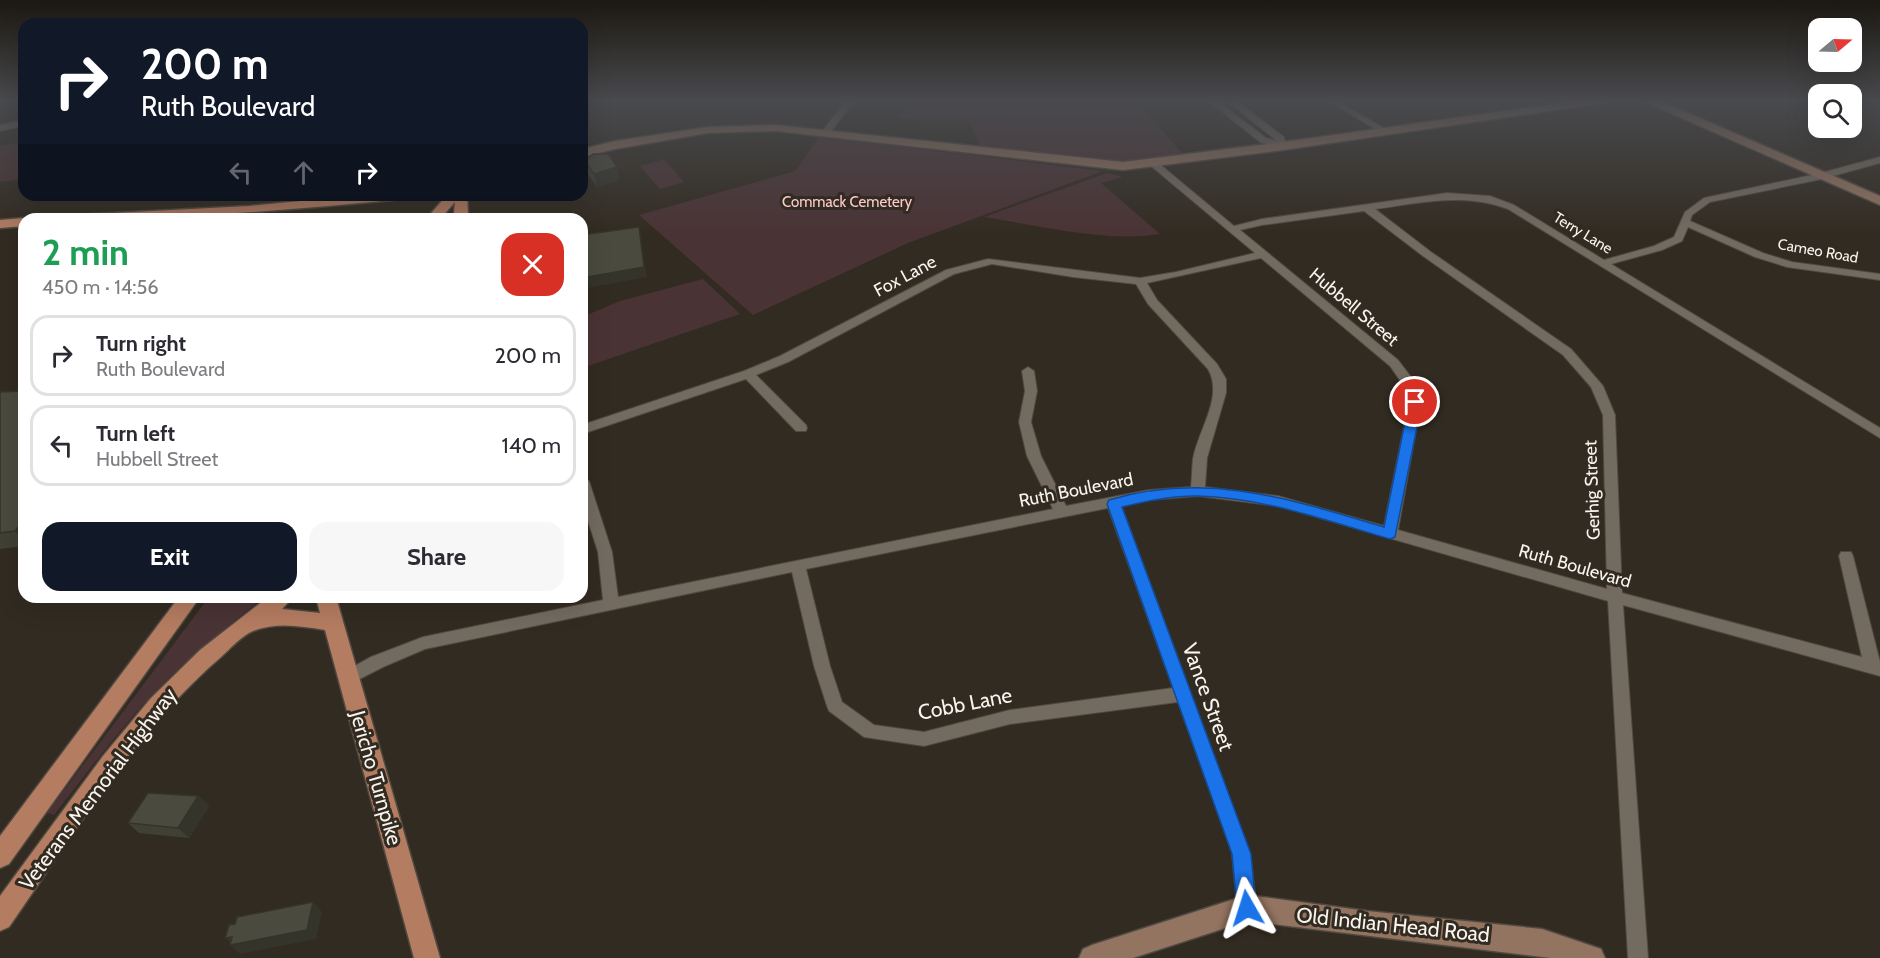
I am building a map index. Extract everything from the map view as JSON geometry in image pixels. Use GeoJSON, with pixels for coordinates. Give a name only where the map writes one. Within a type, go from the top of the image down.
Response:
{"type":"FeatureCollection","features":[{"type":"Feature","properties":{"kind":"main road"},"geometry":{"type":"LineString","coordinates":[[588,152],[618,145]]}},
{"type":"Feature","properties":{"kind":"main road"},"geometry":{"type":"LineString","coordinates":[[588,158],[632,145]]}},
{"type":"Feature","properties":{"kind":"main road"},"geometry":{"type":"LineString","coordinates":[[932,145],[1123,166],[1154,164],[1293,145]]}},
{"type":"Feature","properties":{"kind":"main road"},"geometry":{"type":"LineString","coordinates":[[1755,145],[1880,195]]}},
{"type":"Feature","properties":{"kind":"main road"},"geometry":{"type":"LineString","coordinates":[[1760,145],[1880,201]]}},
{"type":"Feature","properties":{"kind":"main road"},"geometry":{"type":"LineString","coordinates":[[214,210],[284,201]]}},
{"type":"Feature","properties":{"kind":"main road"},"geometry":{"type":"LineString","coordinates":[[168,213],[295,207],[349,201]]}},
{"type":"Feature","properties":{"kind":"main road"},"geometry":{"type":"LineString","coordinates":[[438,213],[449,201]]}},
{"type":"Feature","properties":{"kind":"main road"},"geometry":{"type":"LineString","coordinates":[[0,224],[18,222]]}},
{"type":"Feature","properties":{"kind":"main road","name":"Veterans Memorial Highway"},"geometry":{"type":"LineString","coordinates":[[0,856],[186,603]]}},
{"type":"Feature","properties":{"kind":"main road","name":"Veterans Memorial Highway"},"geometry":{"type":"LineString","coordinates":[[0,918],[104,774],[152,714],[182,680],[236,632],[275,603]]}},
{"type":"Feature","properties":{"kind":"main road","name":"Jericho Turnpike"},"geometry":{"type":"LineString","coordinates":[[328,603],[427,958]]}},
{"type":"Feature","properties":{"kind":"main road"},"geometry":{"type":"LineString","coordinates":[[236,632],[281,615],[293,615],[308,620],[333,623]]}},
{"type":"Feature","properties":{"kind":"main road","name":"Old Indian Head Road"},"geometry":{"type":"LineString","coordinates":[[1092,958],[1247,908],[1367,924],[1542,942],[1592,958]]}},
{"type":"Feature","properties":{"kind":"street"},"geometry":{"type":"LineString","coordinates":[[1279,145],[1283,146]]}},
{"type":"Feature","properties":{"kind":"street"},"geometry":{"type":"LineString","coordinates":[[1603,263],[1658,248],[1678,239],[1688,214],[1707,200],[1827,175],[1880,160]]}},
{"type":"Feature","properties":{"kind":"street","name":"Hubbell Street"},"geometry":{"type":"LineString","coordinates":[[1154,164],[1394,363],[1406,377],[1414,391],[1415,402],[1390,534]]}},
{"type":"Feature","properties":{"kind":"street","name":"Terry Lane"},"geometry":{"type":"LineString","coordinates":[[1233,229],[1262,222],[1447,196],[1490,199],[1511,207],[1880,434]]}},
{"type":"Feature","properties":{"kind":"street","name":"Gerhig Street"},"geometry":{"type":"LineString","coordinates":[[1367,208],[1418,248],[1567,352],[1596,386],[1609,416],[1615,597],[1638,958]]}},
{"type":"Feature","properties":{"kind":"street","name":"Cameo Road"},"geometry":{"type":"LineString","coordinates":[[1685,222],[1759,255],[1791,264],[1880,277]]}},
{"type":"Feature","properties":{"kind":"street","name":"Fox Lane"},"geometry":{"type":"LineString","coordinates":[[588,428],[747,374],[832,335],[950,272],[972,265],[992,261],[1073,274],[1140,281],[1176,275],[1263,254]]}},
{"type":"Feature","properties":{"kind":"street"},"geometry":{"type":"LineString","coordinates":[[1140,281],[1152,302],[1213,367],[1220,379],[1220,393],[1200,458],[1198,491]]}},
{"type":"Feature","properties":{"kind":"street"},"geometry":{"type":"LineString","coordinates":[[1028,371],[1031,391],[1025,422],[1034,456],[1062,513]]}},
{"type":"Feature","properties":{"kind":"street"},"geometry":{"type":"LineString","coordinates":[[747,374],[801,428]]}},
{"type":"Feature","properties":{"kind":"street","name":"Ruth Boulevard"},"geometry":{"type":"LineString","coordinates":[[348,678],[377,662],[423,643],[1114,504],[1149,495],[1198,491],[1278,501],[1615,597],[1876,668]]}},
{"type":"Feature","properties":{"kind":"street"},"geometry":{"type":"LineString","coordinates":[[588,500],[604,552],[611,605]]}},
{"type":"Feature","properties":{"kind":"street","name":"Vance Street"},"geometry":{"type":"LineString","coordinates":[[1114,504],[1241,854],[1247,908]]}},
{"type":"Feature","properties":{"kind":"street"},"geometry":{"type":"LineString","coordinates":[[1846,556],[1876,668]]}},
{"type":"Feature","properties":{"kind":"street","name":"Cobb Lane"},"geometry":{"type":"LineString","coordinates":[[798,567],[822,666],[835,706],[870,732],[924,739],[1010,717],[1182,694]]}},
{"type":"Feature","properties":{"kind":"green space"},"geometry":{"type":"Polygon","coordinates":[[[18,145],[18,180],[0,182],[0,146],[18,145]]]}},
{"type":"Feature","properties":{"kind":"green space","name":"Commack Cemetery"},"geometry":{"type":"Polygon","coordinates":[[[814,145],[883,145],[1103,171],[908,243],[753,315],[639,215],[795,171],[814,145]]]}},
{"type":"Feature","properties":{"kind":"green space"},"geometry":{"type":"Polygon","coordinates":[[[1175,145],[1183,154],[1141,162],[1121,163],[980,146],[1175,145]]]}},
{"type":"Feature","properties":{"kind":"green space"},"geometry":{"type":"Polygon","coordinates":[[[664,159],[684,182],[660,189],[640,166],[664,159]]]}},
{"type":"Feature","properties":{"kind":"green space"},"geometry":{"type":"Polygon","coordinates":[[[1107,173],[1123,177],[1101,183],[1160,234],[1095,235],[984,217],[1107,173]]]}},
{"type":"Feature","properties":{"kind":"green space"},"geometry":{"type":"Polygon","coordinates":[[[703,279],[740,314],[588,366],[588,314],[620,301],[703,279]]]}},
{"type":"Feature","properties":{"kind":"green space"},"geometry":{"type":"Polygon","coordinates":[[[204,603],[257,603],[160,687],[118,733],[54,815],[47,813],[204,603]]]}},
{"type":"Feature","properties":{"kind":"building"},"geometry":{"type":"Polygon","coordinates":[[[593,154],[608,154],[617,167],[594,174],[588,165],[588,158],[593,154]]]}},
{"type":"Feature","properties":{"kind":"building"},"geometry":{"type":"Polygon","coordinates":[[[639,227],[644,267],[588,277],[588,234],[639,227]]]}},
{"type":"Feature","properties":{"kind":"building"},"geometry":{"type":"Polygon","coordinates":[[[18,391],[18,527],[15,531],[0,533],[0,392],[18,391]]]}},
{"type":"Feature","properties":{"kind":"building"},"geometry":{"type":"Polygon","coordinates":[[[148,793],[198,796],[178,828],[128,823],[148,793]]]}},
{"type":"Feature","properties":{"kind":"building"},"geometry":{"type":"Polygon","coordinates":[[[313,902],[307,930],[230,945],[232,937],[225,938],[229,925],[235,924],[237,917],[313,902]]]}},
{"type":"Feature","properties":{"kind":"route"},"geometry":{"type":"LineString","coordinates":[[1247,908],[1241,854],[1114,504],[1149,495],[1198,491],[1235,495],[1278,501],[1390,534],[1415,402]]}}]}
